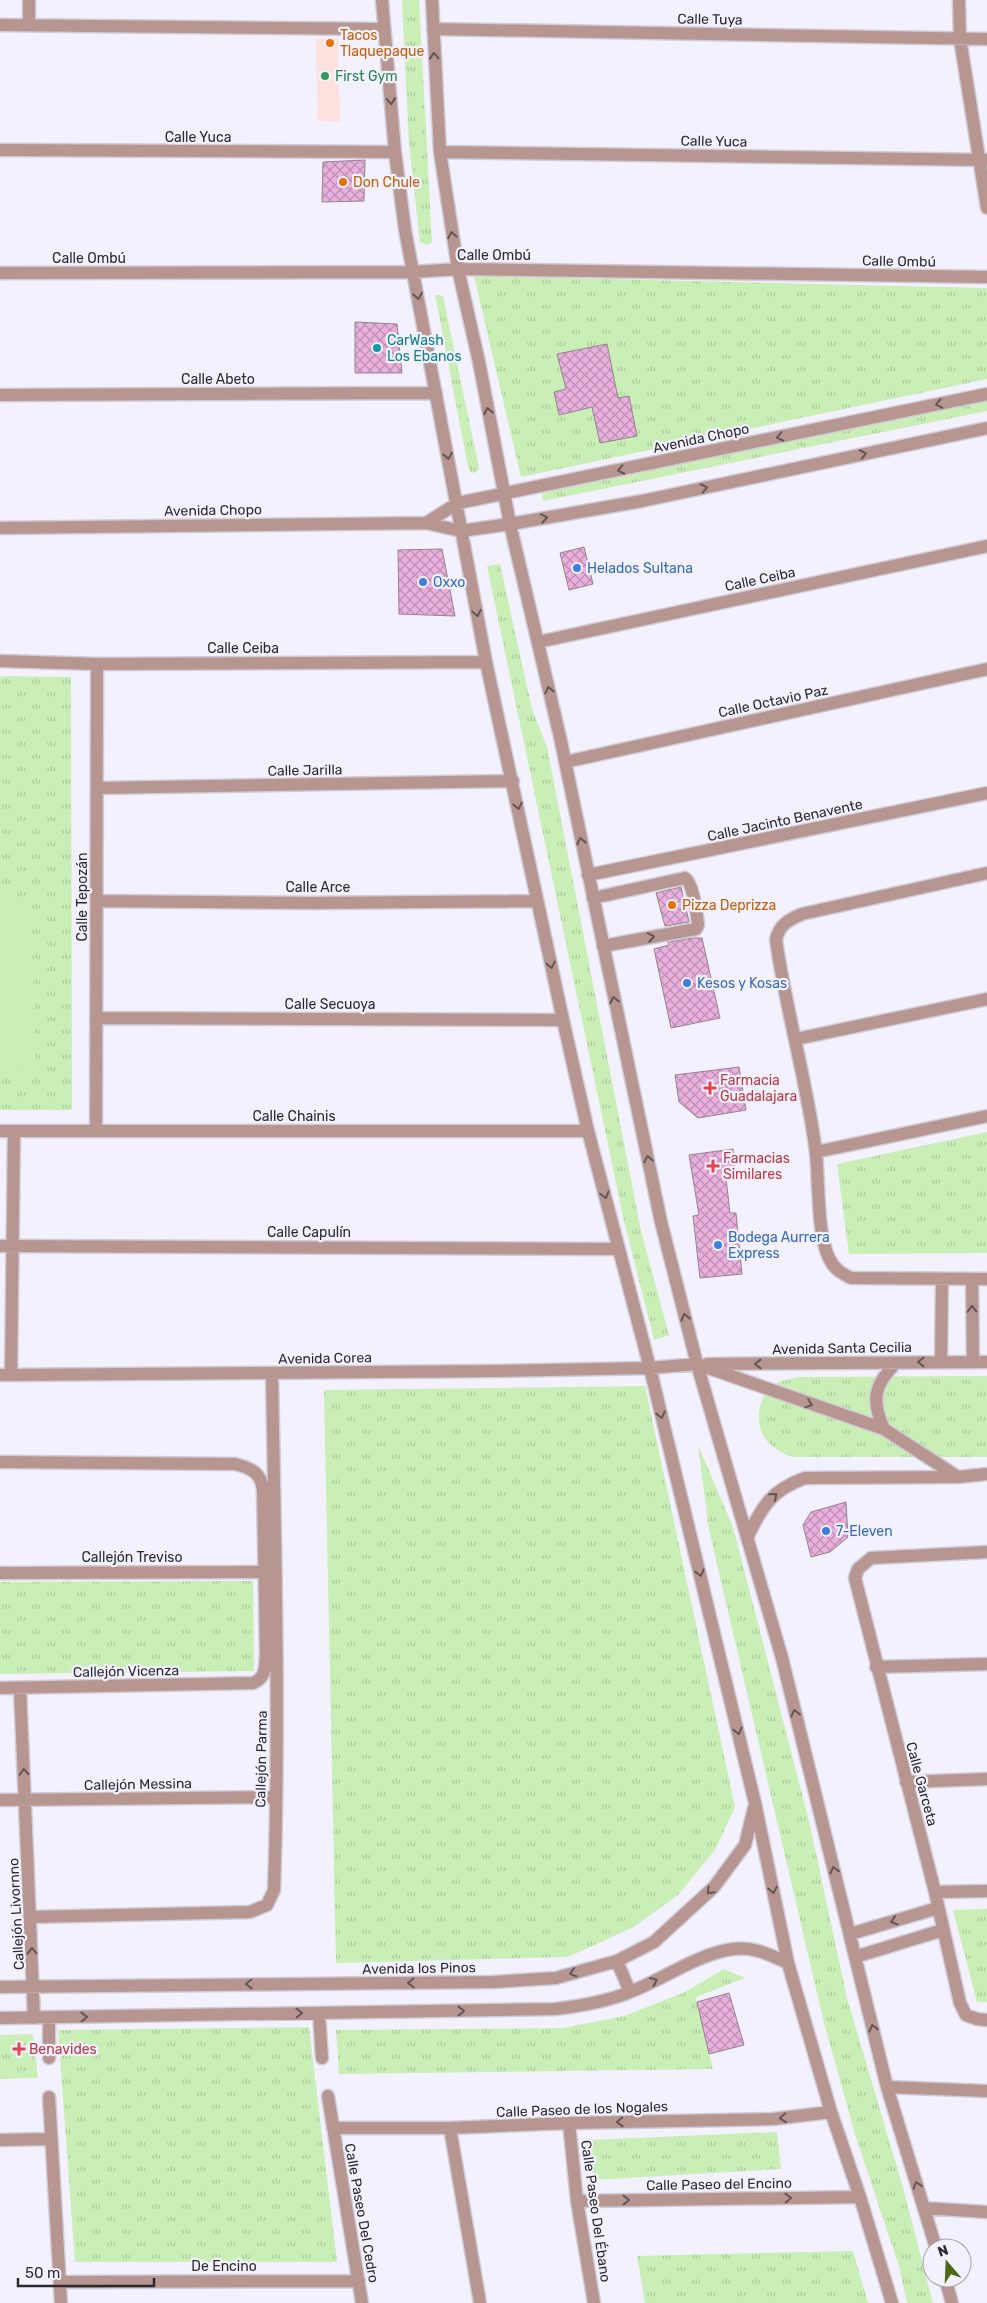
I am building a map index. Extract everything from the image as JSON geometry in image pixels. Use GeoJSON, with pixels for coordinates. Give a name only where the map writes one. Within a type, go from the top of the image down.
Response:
{"type":"FeatureCollection","features":[{"type":"Feature","properties":{"kind":"street"},"geometry":{"type":"LineString","coordinates":[[29,0],[30,24]]}},
{"type":"Feature","properties":{"kind":"street"},"geometry":{"type":"LineString","coordinates":[[382,0],[395,152],[405,230],[458,503],[461,531],[486,662],[563,1020],[588,1131],[650,1368],[755,1803],[788,1963],[831,2112],[860,2197],[892,2303]]}},
{"type":"Feature","properties":{"kind":"street"},"geometry":{"type":"LineString","coordinates":[[432,0],[440,152],[458,269],[479,362],[510,524],[565,762],[661,1222],[697,1364],[782,1658],[887,2087],[933,2238]]}},
{"type":"Feature","properties":{"kind":"street"},"geometry":{"type":"LineString","coordinates":[[959,0],[960,39],[983,160],[987,208]]}},
{"type":"Feature","properties":{"kind":"street"},"geometry":{"type":"LineString","coordinates":[[0,25],[384,29]]}},
{"type":"Feature","properties":{"kind":"street","name":"Calle Tuya"},"geometry":{"type":"LineString","coordinates":[[433,29],[987,39]]}},
{"type":"Feature","properties":{"kind":"street","name":"Calle Yuca"},"geometry":{"type":"LineString","coordinates":[[0,150],[395,152]]}},
{"type":"Feature","properties":{"kind":"street","name":"Calle Yuca"},"geometry":{"type":"LineString","coordinates":[[440,152],[983,160]]}},
{"type":"Feature","properties":{"kind":"street","name":"Calle Ombú"},"geometry":{"type":"LineString","coordinates":[[0,273],[413,272],[458,269],[987,277]]}},
{"type":"Feature","properties":{"kind":"street","name":"Calle Abeto"},"geometry":{"type":"LineString","coordinates":[[0,395],[436,393]]}},
{"type":"Feature","properties":{"kind":"street","name":"Avenida Chopo"},"geometry":{"type":"LineString","coordinates":[[426,523],[458,503],[987,394]]}},
{"type":"Feature","properties":{"kind":"street","name":"Avenida Chopo"},"geometry":{"type":"LineString","coordinates":[[0,528],[426,523],[461,531],[642,501],[987,428]]}},
{"type":"Feature","properties":{"kind":"street","name":"Calle Ceiba"},"geometry":{"type":"LineString","coordinates":[[538,642],[987,546]]}},
{"type":"Feature","properties":{"kind":"street","name":"Calle Ceiba"},"geometry":{"type":"LineString","coordinates":[[0,661],[97,664],[486,662]]}},
{"type":"Feature","properties":{"kind":"street","name":"Calle Tepozán"},"geometry":{"type":"LineString","coordinates":[[96,1131],[98,900],[97,664]]}},
{"type":"Feature","properties":{"kind":"street","name":"Calle Octavio Paz"},"geometry":{"type":"LineString","coordinates":[[565,762],[987,669]]}},
{"type":"Feature","properties":{"kind":"street","name":"Calle Jarilla"},"geometry":{"type":"LineString","coordinates":[[98,788],[513,781]]}},
{"type":"Feature","properties":{"kind":"street","name":"Calle Jacinto Benavente"},"geometry":{"type":"LineString","coordinates":[[588,875],[987,793]]}},
{"type":"Feature","properties":{"kind":"street"},"geometry":{"type":"LineString","coordinates":[[987,873],[802,914],[787,921],[778,930],[776,940],[816,1152],[824,1243],[829,1259],[838,1271],[851,1278],[987,1279]]}},
{"type":"Feature","properties":{"kind":"street"},"geometry":{"type":"LineString","coordinates":[[593,898],[684,878],[690,882],[698,925],[696,928],[603,946]]}},
{"type":"Feature","properties":{"kind":"street","name":"Calle Arce"},"geometry":{"type":"LineString","coordinates":[[98,900],[311,903],[537,901]]}},
{"type":"Feature","properties":{"kind":"street"},"geometry":{"type":"LineString","coordinates":[[796,1039],[987,999]]}},
{"type":"Feature","properties":{"kind":"street","name":"Calle Secuoya"},"geometry":{"type":"LineString","coordinates":[[96,1018],[563,1020]]}},
{"type":"Feature","properties":{"kind":"street"},"geometry":{"type":"LineString","coordinates":[[816,1152],[987,1116]]}},
{"type":"Feature","properties":{"kind":"street","name":"Calle Chainis"},"geometry":{"type":"LineString","coordinates":[[0,1131],[588,1131]]}},
{"type":"Feature","properties":{"kind":"street"},"geometry":{"type":"LineString","coordinates":[[6,1375],[7,1246],[14,1131]]}},
{"type":"Feature","properties":{"kind":"street","name":"Calle Capulín"},"geometry":{"type":"LineString","coordinates":[[7,1246],[618,1249]]}},
{"type":"Feature","properties":{"kind":"street"},"geometry":{"type":"LineString","coordinates":[[941,1362],[942,1279]]}},
{"type":"Feature","properties":{"kind":"street"},"geometry":{"type":"LineString","coordinates":[[972,1279],[973,1362]]}},
{"type":"Feature","properties":{"kind":"street"},"geometry":{"type":"LineString","coordinates":[[884,1429],[877,1416],[875,1401],[878,1386],[896,1362]]}},
{"type":"Feature","properties":{"kind":"street","name":"Avenida Santa Cecilia"},"geometry":{"type":"LineString","coordinates":[[650,1368],[697,1364],[987,1362]]}},
{"type":"Feature","properties":{"kind":"street"},"geometry":{"type":"LineString","coordinates":[[697,1364],[884,1429],[958,1477]]}},
{"type":"Feature","properties":{"kind":"street","name":"Avenida Corea"},"geometry":{"type":"LineString","coordinates":[[6,1375],[272,1374],[650,1368]]}},
{"type":"Feature","properties":{"kind":"street","name":"Callejón Parma"},"geometry":{"type":"LineString","coordinates":[[31,1917],[250,1912],[267,1905],[274,1890],[277,1572],[272,1374]]}},
{"type":"Feature","properties":{"kind":"street"},"geometry":{"type":"LineString","coordinates":[[0,1462],[235,1464],[255,1471],[263,1484],[264,1572]]}},
{"type":"Feature","properties":{"kind":"street"},"geometry":{"type":"LineString","coordinates":[[748,1536],[761,1508],[773,1495],[789,1484],[805,1478],[958,1477],[987,1474]]}},
{"type":"Feature","properties":{"kind":"street","name":"Calle Garceta"},"geometry":{"type":"LineString","coordinates":[[987,1552],[870,1558],[858,1569],[855,1578],[876,1667],[935,1892],[960,2003],[966,2015],[977,2020],[987,2020]]}},
{"type":"Feature","properties":{"kind":"street","name":"Callejón Treviso"},"geometry":{"type":"LineString","coordinates":[[0,1573],[264,1572]]}},
{"type":"Feature","properties":{"kind":"street","name":"Callejón Vicenza"},"geometry":{"type":"LineString","coordinates":[[0,1688],[252,1683],[260,1681],[263,1677],[265,1665],[264,1572]]}},
{"type":"Feature","properties":{"kind":"street"},"geometry":{"type":"LineString","coordinates":[[876,1667],[987,1664]]}},
{"type":"Feature","properties":{"kind":"street","name":"Callejón Livornno"},"geometry":{"type":"LineString","coordinates":[[20,1688],[34,2018]]}},
{"type":"Feature","properties":{"kind":"street"},"geometry":{"type":"LineString","coordinates":[[906,1782],[987,1779]]}},
{"type":"Feature","properties":{"kind":"street","name":"Callejón Messina"},"geometry":{"type":"LineString","coordinates":[[0,1800],[276,1798]]}},
{"type":"Feature","properties":{"kind":"street","name":"Avenida los Pinos"},"geometry":{"type":"LineString","coordinates":[[0,1987],[493,1982],[556,1978],[617,1961],[654,1942],[714,1888],[745,1845],[755,1803]]}},
{"type":"Feature","properties":{"kind":"street"},"geometry":{"type":"LineString","coordinates":[[935,1892],[987,1891]]}},
{"type":"Feature","properties":{"kind":"street"},"geometry":{"type":"LineString","coordinates":[[850,1934],[938,1908]]}},
{"type":"Feature","properties":{"kind":"street"},"geometry":{"type":"LineString","coordinates":[[855,1957],[943,1930]]}},
{"type":"Feature","properties":{"kind":"street"},"geometry":{"type":"LineString","coordinates":[[0,2018],[555,2009],[589,2005],[630,1992],[700,1959],[734,1948],[758,1949],[788,1963]]}},
{"type":"Feature","properties":{"kind":"street"},"geometry":{"type":"LineString","coordinates":[[617,1961],[630,1992]]}},
{"type":"Feature","properties":{"kind":"street","name":"Callejón Livornno"},"geometry":{"type":"LineString","coordinates":[[0,1978],[0,1997]]}},
{"type":"Feature","properties":{"kind":"street"},"geometry":{"type":"LineString","coordinates":[[319,2013],[322,2058]]}},
{"type":"Feature","properties":{"kind":"street"},"geometry":{"type":"LineString","coordinates":[[49,2018],[49,2058]]}},
{"type":"Feature","properties":{"kind":"street"},"geometry":{"type":"LineString","coordinates":[[887,2087],[987,2091]]}},
{"type":"Feature","properties":{"kind":"street"},"geometry":{"type":"LineString","coordinates":[[49,2096],[61,2303]]}},
{"type":"Feature","properties":{"kind":"street","name":"Calle Paseo Del Cedro"},"geometry":{"type":"LineString","coordinates":[[328,2096],[362,2303]]}},
{"type":"Feature","properties":{"kind":"street","name":"Calle Paseo de los Nogales"},"geometry":{"type":"LineString","coordinates":[[333,2128],[450,2128],[568,2123],[773,2119],[831,2112]]}},
{"type":"Feature","properties":{"kind":"street","name":"Calle Paseo Del Ébano"},"geometry":{"type":"LineString","coordinates":[[568,2123],[577,2201],[594,2303]]}},
{"type":"Feature","properties":{"kind":"street"},"geometry":{"type":"LineString","coordinates":[[450,2128],[480,2303]]}},
{"type":"Feature","properties":{"kind":"street"},"geometry":{"type":"LineString","coordinates":[[0,2140],[52,2139]]}},
{"type":"Feature","properties":{"kind":"street","name":"Calle Paseo del Encino"},"geometry":{"type":"LineString","coordinates":[[577,2201],[860,2197]]}},
{"type":"Feature","properties":{"kind":"street"},"geometry":{"type":"LineString","coordinates":[[924,2208],[987,2212]]}},
{"type":"Feature","properties":{"kind":"street","name":"De Encino"},"geometry":{"type":"LineString","coordinates":[[60,2282],[359,2281]]}},
{"type":"Feature","properties":{"kind":"street"},"geometry":{"type":"LineString","coordinates":[[948,2288],[952,2303]]}},
{"type":"Feature","properties":{"kind":"shaded area"},"geometry":{"type":"Polygon","coordinates":[[[338,38],[340,122],[317,121],[316,39],[338,38]]]}},
{"type":"Feature","properties":{"kind":"green space"},"geometry":{"type":"Polygon","coordinates":[[[402,0],[419,0],[432,243],[427,245],[420,242],[409,145],[402,0]]]}},
{"type":"Feature","properties":{"kind":"green space"},"geometry":{"type":"Polygon","coordinates":[[[474,276],[987,288],[987,379],[521,477],[474,276]]]}},
{"type":"Feature","properties":{"kind":"green space"},"geometry":{"type":"Polygon","coordinates":[[[435,295],[443,296],[479,468],[477,472],[471,473],[468,467],[435,295]]]}},
{"type":"Feature","properties":{"kind":"green space"},"geometry":{"type":"Polygon","coordinates":[[[987,398],[987,411],[543,501],[542,493],[987,398]]]}},
{"type":"Feature","properties":{"kind":"green space"},"geometry":{"type":"Polygon","coordinates":[[[500,564],[532,709],[547,747],[641,1231],[669,1335],[654,1340],[624,1221],[487,566],[500,564]]]}},
{"type":"Feature","properties":{"kind":"green space"},"geometry":{"type":"Polygon","coordinates":[[[0,676],[71,677],[72,1110],[0,1110],[0,676]]]}},
{"type":"Feature","properties":{"kind":"green space"},"geometry":{"type":"Polygon","coordinates":[[[0,902],[31,902],[36,1071],[0,1071],[0,902]]]}},
{"type":"Feature","properties":{"kind":"green space"},"geometry":{"type":"Polygon","coordinates":[[[987,1132],[987,1253],[849,1254],[837,1164],[987,1132]]]}},
{"type":"Feature","properties":{"kind":"green space"},"geometry":{"type":"Polygon","coordinates":[[[987,1376],[987,1457],[792,1457],[770,1444],[764,1437],[759,1423],[762,1400],[771,1387],[777,1383],[800,1377],[987,1376]]]}},
{"type":"Feature","properties":{"kind":"green space"},"geometry":{"type":"Polygon","coordinates":[[[645,1386],[735,1807],[715,1850],[678,1895],[634,1927],[568,1957],[336,1963],[324,1390],[645,1386]]]}},
{"type":"Feature","properties":{"kind":"green space"},"geometry":{"type":"Polygon","coordinates":[[[698,1445],[733,1527],[809,1821],[847,1998],[902,2184],[922,2261],[922,2288],[929,2288],[933,2303],[907,2303],[899,2266],[855,2134],[824,2023],[709,1530],[698,1445]]]}},
{"type":"Feature","properties":{"kind":"green space"},"geometry":{"type":"Polygon","coordinates":[[[253,1581],[254,1671],[0,1674],[0,1582],[253,1581]]]}},
{"type":"Feature","properties":{"kind":"green space"},"geometry":{"type":"Polygon","coordinates":[[[987,1909],[987,2002],[977,2002],[953,1910],[987,1909]]]}},
{"type":"Feature","properties":{"kind":"green space"},"geometry":{"type":"Polygon","coordinates":[[[724,1969],[745,1978],[696,1997],[713,2069],[339,2074],[336,2030],[563,2028],[624,2016],[683,1993],[724,1969]]]}},
{"type":"Feature","properties":{"kind":"green space"},"geometry":{"type":"Polygon","coordinates":[[[309,2027],[337,2262],[75,2262],[58,2030],[309,2027]]]}},
{"type":"Feature","properties":{"kind":"green space"},"geometry":{"type":"Polygon","coordinates":[[[33,2034],[38,2078],[0,2079],[0,2035],[33,2034]]]}},
{"type":"Feature","properties":{"kind":"green space"},"geometry":{"type":"Polygon","coordinates":[[[777,2132],[781,2169],[593,2180],[586,2140],[777,2132]]]}},
{"type":"Feature","properties":{"kind":"green space"},"geometry":{"type":"Polygon","coordinates":[[[853,2251],[868,2303],[645,2303],[637,2256],[853,2251]]]}},
{"type":"Feature","properties":{"kind":"building","name":"Don Chule"},"geometry":{"type":"Polygon","coordinates":[[[365,160],[364,201],[322,202],[323,162],[365,160]]]}},
{"type":"Feature","properties":{"kind":"building","name":"CarWash Los Ebanos"},"geometry":{"type":"Polygon","coordinates":[[[355,322],[397,324],[402,373],[355,373],[355,322]]]}},
{"type":"Feature","properties":{"kind":"building"},"geometry":{"type":"Polygon","coordinates":[[[607,344],[618,398],[629,396],[637,436],[600,443],[592,407],[559,415],[554,392],[566,389],[557,354],[607,344]]]}},
{"type":"Feature","properties":{"kind":"building","name":"Helados Sultana"},"geometry":{"type":"Polygon","coordinates":[[[584,547],[593,584],[569,590],[560,553],[584,547]]]}},
{"type":"Feature","properties":{"kind":"building","name":"Oxxo"},"geometry":{"type":"Polygon","coordinates":[[[442,549],[455,616],[399,614],[398,550],[442,549]]]}},
{"type":"Feature","properties":{"kind":"building","name":"Pizza Deprizza"},"geometry":{"type":"Polygon","coordinates":[[[681,887],[689,922],[665,926],[656,893],[681,887]]]}},
{"type":"Feature","properties":{"kind":"building","name":"Kesos y Kosas"},"geometry":{"type":"Polygon","coordinates":[[[702,938],[720,1018],[671,1028],[654,949],[669,945],[668,942],[702,938]]]}},
{"type":"Feature","properties":{"kind":"building","name":"Farmacia Guadalajara"},"geometry":{"type":"Polygon","coordinates":[[[739,1067],[746,1110],[698,1118],[679,1102],[675,1075],[739,1067]]]}},
{"type":"Feature","properties":{"kind":"building"},"geometry":{"type":"Polygon","coordinates":[[[733,1149],[735,1177],[726,1178],[730,1213],[736,1213],[742,1274],[700,1278],[693,1216],[699,1215],[689,1155],[733,1149]]]}},
{"type":"Feature","properties":{"kind":"building","name":"7-Eleven"},"geometry":{"type":"Polygon","coordinates":[[[846,1502],[848,1537],[830,1552],[811,1557],[803,1525],[811,1512],[846,1502]]]}},
{"type":"Feature","properties":{"kind":"building"},"geometry":{"type":"Polygon","coordinates":[[[729,1993],[744,2045],[709,2054],[697,2002],[729,1993]]]}},
{"type":"Feature","properties":{"kind":"place","name":"Tacos Tlaquepaque"},"geometry":{"type":"Point","coordinates":[330,43]}},
{"type":"Feature","properties":{"kind":"place","name":"First Gym"},"geometry":{"type":"Point","coordinates":[325,76]}},
{"type":"Feature","properties":{"kind":"place","name":"Don Chule"},"geometry":{"type":"Point","coordinates":[343,182]}},
{"type":"Feature","properties":{"kind":"place","name":"CarWash Los Ebanos"},"geometry":{"type":"Point","coordinates":[377,348]}},
{"type":"Feature","properties":{"kind":"place","name":"Helados Sultana"},"geometry":{"type":"Point","coordinates":[577,568]}},
{"type":"Feature","properties":{"kind":"place","name":"Oxxo"},"geometry":{"type":"Point","coordinates":[423,582]}},
{"type":"Feature","properties":{"kind":"place","name":"Pizza Deprizza"},"geometry":{"type":"Point","coordinates":[672,905]}},
{"type":"Feature","properties":{"kind":"place","name":"Kesos y Kosas"},"geometry":{"type":"Point","coordinates":[687,983]}},
{"type":"Feature","properties":{"kind":"place","name":"Farmacia Guadalajara"},"geometry":{"type":"Point","coordinates":[710,1088]}},
{"type":"Feature","properties":{"kind":"place","name":"Farmacias Similares"},"geometry":{"type":"Point","coordinates":[713,1166]}},
{"type":"Feature","properties":{"kind":"place","name":"Bodega Aurrera Express"},"geometry":{"type":"Point","coordinates":[718,1245]}},
{"type":"Feature","properties":{"kind":"place","name":"7-Eleven"},"geometry":{"type":"Point","coordinates":[826,1531]}},
{"type":"Feature","properties":{"kind":"place","name":"Benavides"},"geometry":{"type":"Point","coordinates":[19,2049]}}]}
